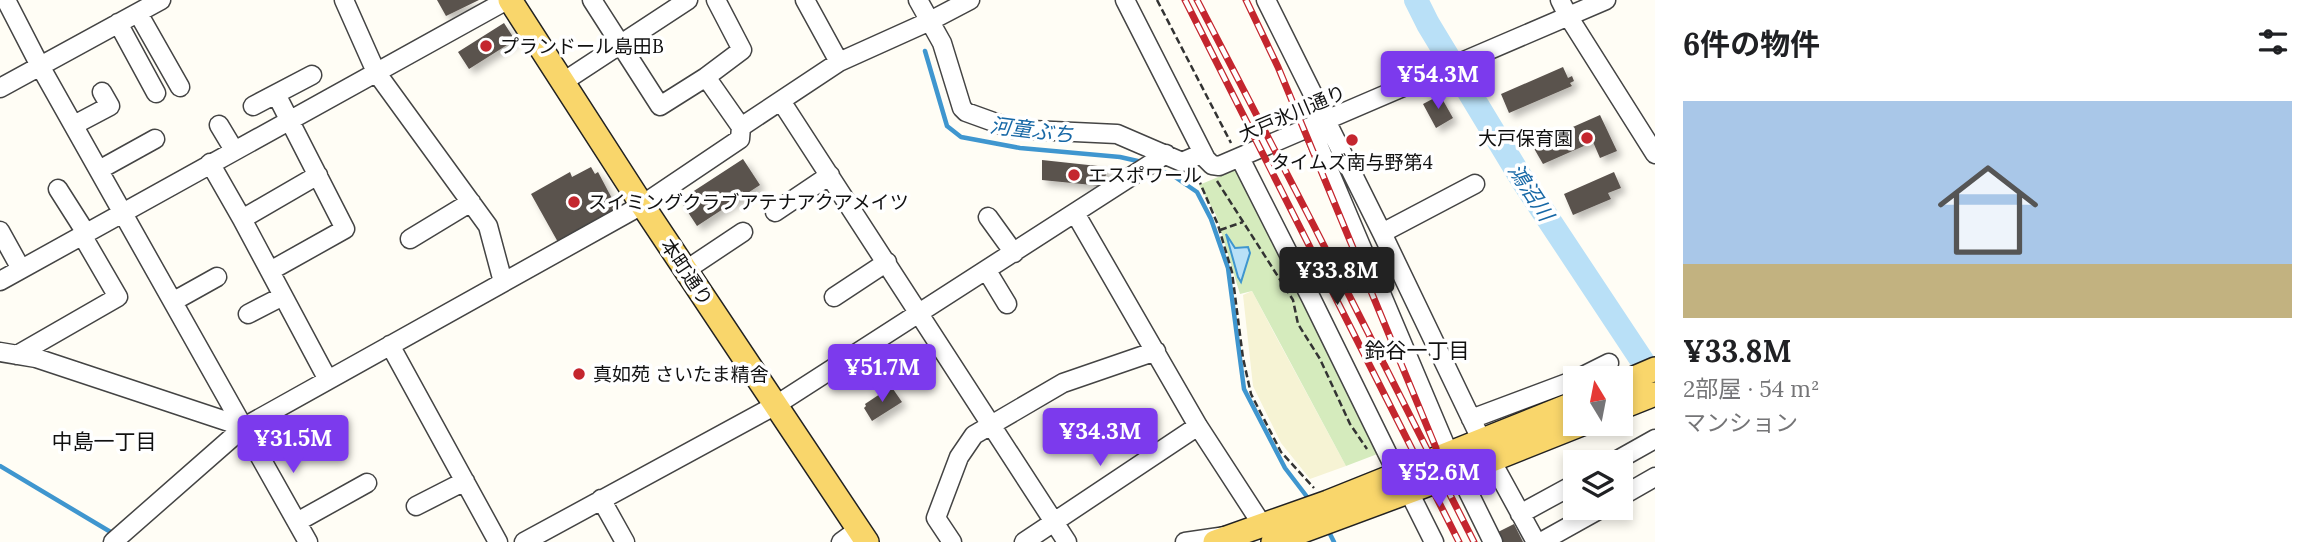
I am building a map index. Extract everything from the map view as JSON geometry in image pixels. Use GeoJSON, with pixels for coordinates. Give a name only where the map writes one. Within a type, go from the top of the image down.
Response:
{"type":"FeatureCollection","features":[{"type":"Feature","properties":{"kind":"main road","name":"本町通り"},"geometry":{"type":"LineString","coordinates":[[509,0],[776,405],[856,538]]}},
{"type":"Feature","properties":{"kind":"main road"},"geometry":{"type":"LineString","coordinates":[[1633,390],[1655,369]]}},
{"type":"Feature","properties":{"kind":"main road"},"geometry":{"type":"LineString","coordinates":[[1633,398],[1655,394]]}},
{"type":"Feature","properties":{"kind":"main road"},"geometry":{"type":"LineString","coordinates":[[1486,451],[1563,409]]}},
{"type":"Feature","properties":{"kind":"main road"},"geometry":{"type":"LineString","coordinates":[[1224,538],[1270,538],[1321,509],[1404,484],[1486,451],[1563,429]]}},
{"type":"Feature","properties":{"kind":"street"},"geometry":{"type":"LineString","coordinates":[[6,0],[40,66],[307,542]]}},
{"type":"Feature","properties":{"kind":"street"},"geometry":{"type":"LineString","coordinates":[[0,88],[161,0]]}},
{"type":"Feature","properties":{"kind":"street"},"geometry":{"type":"LineString","coordinates":[[344,0],[376,72],[488,226],[503,282]]}},
{"type":"Feature","properties":{"kind":"street"},"geometry":{"type":"LineString","coordinates":[[0,281],[509,0]]}},
{"type":"Feature","properties":{"kind":"street"},"geometry":{"type":"LineString","coordinates":[[592,0],[660,106],[742,50],[716,0]]}},
{"type":"Feature","properties":{"kind":"street"},"geometry":{"type":"LineString","coordinates":[[563,82],[688,0]]}},
{"type":"Feature","properties":{"kind":"street"},"geometry":{"type":"LineString","coordinates":[[805,0],[839,62]]}},
{"type":"Feature","properties":{"kind":"street"},"geometry":{"type":"LineString","coordinates":[[524,542],[776,405],[1075,214],[1155,159],[1117,134],[1013,128],[966,112],[962,108],[942,43],[918,0]]}},
{"type":"Feature","properties":{"kind":"street"},"geometry":{"type":"LineString","coordinates":[[741,127],[839,62],[970,0]]}},
{"type":"Feature","properties":{"kind":"street"},"geometry":{"type":"LineString","coordinates":[[1125,0],[1209,159]]}},
{"type":"Feature","properties":{"kind":"street"},"geometry":{"type":"LineString","coordinates":[[1266,0],[1454,463],[1493,542]]}},
{"type":"Feature","properties":{"kind":"street"},"geometry":{"type":"LineString","coordinates":[[1606,0],[1564,8],[1655,154]]}},
{"type":"Feature","properties":{"kind":"street","name":"大戸氷川通り"},"geometry":{"type":"LineString","coordinates":[[1155,159],[1185,162],[1209,159],[1223,165],[1463,62],[1564,8]]}},
{"type":"Feature","properties":{"kind":"street"},"geometry":{"type":"LineString","coordinates":[[138,12],[180,87]]}},
{"type":"Feature","properties":{"kind":"street"},"geometry":{"type":"LineString","coordinates":[[118,23],[156,93]]}},
{"type":"Feature","properties":{"kind":"street"},"geometry":{"type":"LineString","coordinates":[[253,106],[312,75]]}},
{"type":"Feature","properties":{"kind":"street"},"geometry":{"type":"LineString","coordinates":[[113,542],[244,426],[642,205],[740,139],[741,127],[706,77]]}},
{"type":"Feature","properties":{"kind":"street"},"geometry":{"type":"LineString","coordinates":[[74,125],[110,106],[102,92]]}},
{"type":"Feature","properties":{"kind":"street"},"geometry":{"type":"LineString","coordinates":[[270,271],[345,229],[276,94]]}},
{"type":"Feature","properties":{"kind":"street"},"geometry":{"type":"LineString","coordinates":[[781,101],[1068,542]]}},
{"type":"Feature","properties":{"kind":"street"},"geometry":{"type":"LineString","coordinates":[[219,125],[233,150]]}},
{"type":"Feature","properties":{"kind":"street"},"geometry":{"type":"LineString","coordinates":[[1318,125],[1382,233],[1486,451],[1538,542],[1579,520]]}},
{"type":"Feature","properties":{"kind":"street"},"geometry":{"type":"LineString","coordinates":[[99,170],[155,139]]}},
{"type":"Feature","properties":{"kind":"street"},"geometry":{"type":"LineString","coordinates":[[1240,158],[1434,542]]}},
{"type":"Feature","properties":{"kind":"street"},"geometry":{"type":"LineString","coordinates":[[210,163],[328,380]]}},
{"type":"Feature","properties":{"kind":"street"},"geometry":{"type":"LineString","coordinates":[[242,219],[318,175]]}},
{"type":"Feature","properties":{"kind":"street"},"geometry":{"type":"LineString","coordinates":[[775,212],[830,175]]}},
{"type":"Feature","properties":{"kind":"street"},"geometry":{"type":"LineString","coordinates":[[1382,233],[1475,184]]}},
{"type":"Feature","properties":{"kind":"street"},"geometry":{"type":"LineString","coordinates":[[8,353],[118,298],[58,189]]}},
{"type":"Feature","properties":{"kind":"street"},"geometry":{"type":"LineString","coordinates":[[410,239],[471,202]]}},
{"type":"Feature","properties":{"kind":"street"},"geometry":{"type":"LineString","coordinates":[[1075,214],[1198,426],[1270,538]]}},
{"type":"Feature","properties":{"kind":"street"},"geometry":{"type":"LineString","coordinates":[[988,217],[1014,253]]}},
{"type":"Feature","properties":{"kind":"street"},"geometry":{"type":"LineString","coordinates":[[0,232],[21,269]]}},
{"type":"Feature","properties":{"kind":"street"},"geometry":{"type":"LineString","coordinates":[[686,270],[743,232]]}},
{"type":"Feature","properties":{"kind":"street"},"geometry":{"type":"LineString","coordinates":[[834,297],[887,262]]}},
{"type":"Feature","properties":{"kind":"street"},"geometry":{"type":"LineString","coordinates":[[987,271],[1007,304]]}},
{"type":"Feature","properties":{"kind":"street"},"geometry":{"type":"LineString","coordinates":[[174,301],[217,276]]}},
{"type":"Feature","properties":{"kind":"street"},"geometry":{"type":"LineString","coordinates":[[248,314],[283,296]]}},
{"type":"Feature","properties":{"kind":"street"},"geometry":{"type":"LineString","coordinates":[[390,345],[498,542]]}},
{"type":"Feature","properties":{"kind":"street"},"geometry":{"type":"LineString","coordinates":[[952,542],[936,518],[960,457],[974,435],[1063,383],[1156,351]]}},
{"type":"Feature","properties":{"kind":"street"},"geometry":{"type":"LineString","coordinates":[[8,353],[36,358],[244,426]]}},
{"type":"Feature","properties":{"kind":"street"},"geometry":{"type":"LineString","coordinates":[[1603,366],[1609,363]]}},
{"type":"Feature","properties":{"kind":"street"},"geometry":{"type":"LineString","coordinates":[[1471,419],[1563,384]]}},
{"type":"Feature","properties":{"kind":"street"},"geometry":{"type":"LineString","coordinates":[[1024,542],[1198,426]]}},
{"type":"Feature","properties":{"kind":"street"},"geometry":{"type":"LineString","coordinates":[[1633,451],[1655,439]]}},
{"type":"Feature","properties":{"kind":"street"},"geometry":{"type":"LineString","coordinates":[[1633,490],[1655,477]]}},
{"type":"Feature","properties":{"kind":"street"},"geometry":{"type":"LineString","coordinates":[[416,506],[465,481]]}},
{"type":"Feature","properties":{"kind":"street"},"geometry":{"type":"LineString","coordinates":[[297,522],[367,483]]}},
{"type":"Feature","properties":{"kind":"street"},"geometry":{"type":"LineString","coordinates":[[1520,514],[1563,491]]}},
{"type":"Feature","properties":{"kind":"street"},"geometry":{"type":"LineString","coordinates":[[601,499],[625,542]]}},
{"type":"Feature","properties":{"kind":"street"},"geometry":{"type":"LineString","coordinates":[[1185,542],[1224,538]]}},
{"type":"Feature","properties":{"kind":"path"},"geometry":{"type":"LineString","coordinates":[[1157,0],[1240,158]]}},
{"type":"Feature","properties":{"kind":"path"},"geometry":{"type":"LineString","coordinates":[[1209,159],[1222,192],[1230,198],[1293,300],[1298,324],[1320,359],[1350,424],[1369,453]]}},
{"type":"Feature","properties":{"kind":"path"},"geometry":{"type":"LineString","coordinates":[[1198,178],[1220,230],[1229,262],[1251,394],[1281,452],[1309,481],[1321,509]]}},
{"type":"Feature","properties":{"kind":"path"},"geometry":{"type":"LineString","coordinates":[[1220,230],[1243,222]]}},
{"type":"Feature","properties":{"kind":"shaded area"},"geometry":{"type":"Polygon","coordinates":[[[1252,291],[1346,466],[1310,479],[1281,443],[1253,386],[1243,295],[1252,291]]]}},
{"type":"Feature","properties":{"kind":"green space"},"geometry":{"type":"Polygon","coordinates":[[[1240,168],[1304,306],[1380,453],[1346,466],[1252,291],[1240,294],[1216,215],[1199,185],[1240,168]]]}},
{"type":"Feature","properties":{"kind":"water"},"geometry":{"type":"Polygon","coordinates":[[[1226,234],[1235,248],[1248,247],[1250,253],[1241,282],[1238,277],[1226,234]]]}},
{"type":"Feature","properties":{"kind":"building"},"geometry":{"type":"Polygon","coordinates":[[[437,0],[479,0],[446,16],[437,0]]]}},
{"type":"Feature","properties":{"kind":"building","name":"プランドール島田B"},"geometry":{"type":"Polygon","coordinates":[[[504,23],[515,40],[469,69],[458,52],[504,23]]]}},
{"type":"Feature","properties":{"kind":"building"},"geometry":{"type":"Polygon","coordinates":[[[1563,67],[1568,78],[1572,76],[1572,86],[1509,113],[1501,94],[1563,67]]]}},
{"type":"Feature","properties":{"kind":"building"},"geometry":{"type":"Polygon","coordinates":[[[1440,95],[1453,118],[1436,128],[1423,104],[1440,95]]]}},
{"type":"Feature","properties":{"kind":"building"},"geometry":{"type":"Polygon","coordinates":[[[1600,115],[1617,151],[1600,158],[1593,142],[1543,164],[1532,145],[1600,115]]]}},
{"type":"Feature","properties":{"kind":"building"},"geometry":{"type":"Polygon","coordinates":[[[743,159],[760,185],[697,226],[680,200],[743,159]]]}},
{"type":"Feature","properties":{"kind":"building","name":"エスポワール"},"geometry":{"type":"Polygon","coordinates":[[[1042,160],[1107,167],[1105,180],[1102,179],[1102,186],[1042,180],[1042,160]]]}},
{"type":"Feature","properties":{"kind":"building"},"geometry":{"type":"Polygon","coordinates":[[[591,167],[595,174],[598,172],[616,206],[612,208],[615,212],[559,244],[531,194],[570,172],[572,177],[591,167]]]}},
{"type":"Feature","properties":{"kind":"building"},"geometry":{"type":"Polygon","coordinates":[[[1614,172],[1621,188],[1608,193],[1611,199],[1573,215],[1564,194],[1614,172]]]}},
{"type":"Feature","properties":{"kind":"building"},"geometry":{"type":"Polygon","coordinates":[[[889,388],[893,389],[902,402],[872,421],[864,408],[865,404],[889,388]]]}},
{"type":"Feature","properties":{"kind":"building"},"geometry":{"type":"Polygon","coordinates":[[[1514,524],[1523,542],[1501,542],[1496,533],[1514,524]]]}},
{"type":"Feature","properties":{"kind":"waterway","name":"鴻沼川"},"geometry":{"type":"LineString","coordinates":[[1416,0],[1523,181],[1655,380]]}},
{"type":"Feature","properties":{"kind":"waterway","name":"河童ぶち"},"geometry":{"type":"LineString","coordinates":[[925,51],[947,126],[961,137],[1020,148],[1120,157],[1142,162]]}},
{"type":"Feature","properties":{"kind":"waterway"},"geometry":{"type":"LineString","coordinates":[[1153,167],[1175,177],[1197,192],[1211,219],[1228,268],[1244,389],[1285,468],[1311,502]]}},
{"type":"Feature","properties":{"kind":"waterway"},"geometry":{"type":"LineString","coordinates":[[0,466],[114,534]]}},
{"type":"Feature","properties":{"kind":"waterway"},"geometry":{"type":"LineString","coordinates":[[1328,530],[1334,542]]}},
{"type":"Feature","properties":{"kind":"railway"},"geometry":{"type":"LineString","coordinates":[[1185,0],[1459,542]]}},
{"type":"Feature","properties":{"kind":"railway"},"geometry":{"type":"LineString","coordinates":[[1197,0],[1474,542]]}},
{"type":"Feature","properties":{"kind":"railway"},"geometry":{"type":"LineString","coordinates":[[1246,0],[1278,67],[1436,448]]}},
{"type":"Feature","properties":{"kind":"place","name":"プランドール島田B"},"geometry":{"type":"Point","coordinates":[486,46]}},
{"type":"Feature","properties":{"kind":"place","name":"大戸保育園"},"geometry":{"type":"Point","coordinates":[1587,138]}},
{"type":"Feature","properties":{"kind":"place","name":"タイムズ南与野第4"},"geometry":{"type":"Point","coordinates":[1352,140]}},
{"type":"Feature","properties":{"kind":"place","name":"エスポワール"},"geometry":{"type":"Point","coordinates":[1074,175]}},
{"type":"Feature","properties":{"kind":"place","name":"スイミングクラブアテナアクアメイツ"},"geometry":{"type":"Point","coordinates":[574,202]}},
{"type":"Feature","properties":{"kind":"place","name":"真如苑 さいたま精舎"},"geometry":{"type":"Point","coordinates":[579,374]}},
{"type":"Feature","properties":{"kind":"district","name":"鈴谷一丁目"},"geometry":{"type":"Point","coordinates":[1417,350]}},
{"type":"Feature","properties":{"kind":"district","name":"中島一丁目"},"geometry":{"type":"Point","coordinates":[104,441]}}]}
